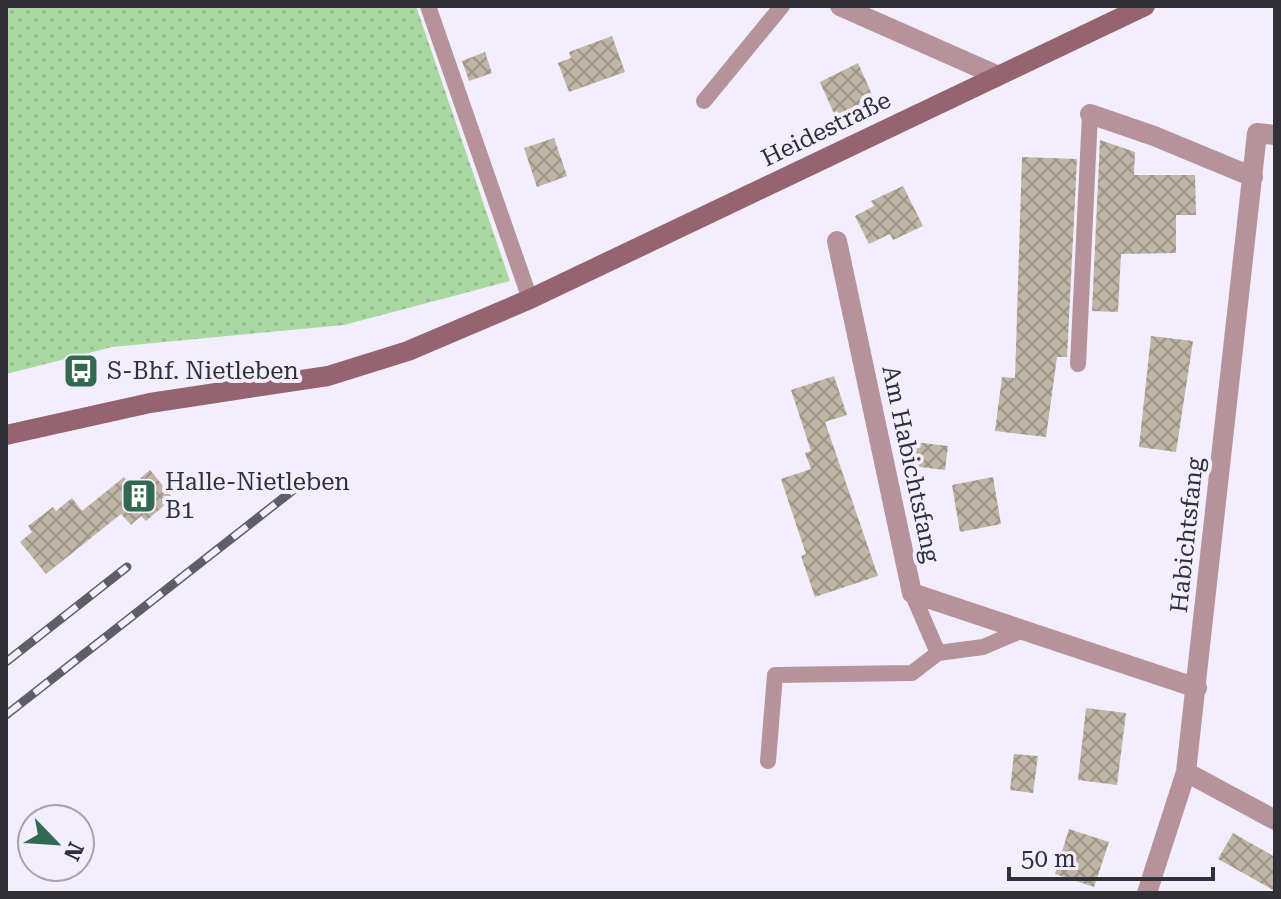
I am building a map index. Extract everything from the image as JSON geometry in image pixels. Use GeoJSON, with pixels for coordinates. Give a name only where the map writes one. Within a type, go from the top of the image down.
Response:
{"type":"FeatureCollection","features":[{"type":"Feature","properties":{"kind":"main road","name":"Heidestraße"},"geometry":{"type":"LineString","coordinates":[[6,435],[150,403],[328,376],[408,351],[530,299],[1145,6]]}},
{"type":"Feature","properties":{"kind":"street"},"geometry":{"type":"LineString","coordinates":[[840,6],[996,75]]}},
{"type":"Feature","properties":{"kind":"street"},"geometry":{"type":"LineString","coordinates":[[1090,114],[1154,136],[1253,177]]}},
{"type":"Feature","properties":{"kind":"street","name":"Habichtsfang"},"geometry":{"type":"LineString","coordinates":[[1147,893],[1186,772],[1253,177],[1266,134]]}},
{"type":"Feature","properties":{"kind":"street","name":"Am Habichtsfang"},"geometry":{"type":"LineString","coordinates":[[837,241],[912,593],[1197,688]]}},
{"type":"Feature","properties":{"kind":"street"},"geometry":{"type":"LineString","coordinates":[[1186,772],[1275,820]]}},
{"type":"Feature","properties":{"kind":"lane"},"geometry":{"type":"LineString","coordinates":[[428,6],[530,299]]}},
{"type":"Feature","properties":{"kind":"lane"},"geometry":{"type":"LineString","coordinates":[[704,101],[782,6]]}},
{"type":"Feature","properties":{"kind":"lane"},"geometry":{"type":"LineString","coordinates":[[1078,364],[1090,114]]}},
{"type":"Feature","properties":{"kind":"lane"},"geometry":{"type":"LineString","coordinates":[[912,593],[938,653]]}},
{"type":"Feature","properties":{"kind":"lane"},"geometry":{"type":"LineString","coordinates":[[768,761],[775,675],[912,673],[938,653],[983,647],[1023,630]]}},
{"type":"Feature","properties":{"kind":"green space"},"geometry":{"type":"Polygon","coordinates":[[[6,6],[416,6],[510,281],[344,325],[112,347],[6,374],[6,6]]]}},
{"type":"Feature","properties":{"kind":"building"},"geometry":{"type":"Polygon","coordinates":[[[612,36],[625,72],[569,92],[558,63],[571,58],[569,52],[612,36]]]}},
{"type":"Feature","properties":{"kind":"building"},"geometry":{"type":"Polygon","coordinates":[[[485,52],[492,73],[469,81],[462,61],[485,52]]]}},
{"type":"Feature","properties":{"kind":"building"},"geometry":{"type":"Polygon","coordinates":[[[858,63],[874,99],[835,116],[820,82],[858,63]]]}},
{"type":"Feature","properties":{"kind":"building"},"geometry":{"type":"Polygon","coordinates":[[[554,138],[567,176],[537,187],[524,148],[554,138]]]}},
{"type":"Feature","properties":{"kind":"building"},"geometry":{"type":"Polygon","coordinates":[[[1100,140],[1135,152],[1134,175],[1195,175],[1196,215],[1176,215],[1176,253],[1121,254],[1118,312],[1092,311],[1100,140]]]}},
{"type":"Feature","properties":{"kind":"building"},"geometry":{"type":"Polygon","coordinates":[[[1022,157],[1077,159],[1067,357],[1057,357],[1046,437],[995,431],[1002,377],[1015,378],[1022,157]]]}},
{"type":"Feature","properties":{"kind":"building"},"geometry":{"type":"Polygon","coordinates":[[[903,186],[923,226],[893,240],[890,234],[869,244],[855,216],[874,206],[871,201],[903,186]]]}},
{"type":"Feature","properties":{"kind":"building"},"geometry":{"type":"Polygon","coordinates":[[[1151,336],[1193,341],[1176,452],[1139,447],[1151,336]]]}},
{"type":"Feature","properties":{"kind":"building"},"geometry":{"type":"Polygon","coordinates":[[[834,376],[847,415],[825,422],[878,576],[815,597],[801,556],[806,554],[781,479],[811,469],[805,453],[811,451],[791,390],[834,376]]]}},
{"type":"Feature","properties":{"kind":"building"},"geometry":{"type":"Polygon","coordinates":[[[915,442],[948,446],[945,470],[912,466],[915,442]]]}},
{"type":"Feature","properties":{"kind":"building"},"geometry":{"type":"Polygon","coordinates":[[[150,470],[173,498],[146,521],[141,516],[131,525],[121,514],[46,574],[20,542],[32,532],[28,526],[53,507],[56,511],[72,498],[82,511],[124,477],[131,486],[150,470]]]}},
{"type":"Feature","properties":{"kind":"building"},"geometry":{"type":"Polygon","coordinates":[[[993,477],[1001,524],[960,532],[952,485],[993,477]]]}},
{"type":"Feature","properties":{"kind":"building"},"geometry":{"type":"Polygon","coordinates":[[[1086,708],[1126,713],[1117,785],[1078,780],[1086,708]]]}},
{"type":"Feature","properties":{"kind":"building"},"geometry":{"type":"Polygon","coordinates":[[[1014,754],[1038,756],[1033,793],[1010,790],[1014,754]]]}},
{"type":"Feature","properties":{"kind":"building"},"geometry":{"type":"Polygon","coordinates":[[[1069,829],[1109,842],[1094,887],[1055,874],[1069,829]]]}},
{"type":"Feature","properties":{"kind":"building"},"geometry":{"type":"Polygon","coordinates":[[[1233,833],[1275,857],[1275,891],[1218,859],[1233,833]]]}},
{"type":"Feature","properties":{"kind":"railway"},"geometry":{"type":"LineString","coordinates":[[6,715],[301,484]]}},
{"type":"Feature","properties":{"kind":"railway"},"geometry":{"type":"LineString","coordinates":[[6,662],[127,567]]}},
{"type":"Feature","properties":{"kind":"place","name":"S-Bhf. Nietleben"},"geometry":{"type":"Point","coordinates":[81,371]}},
{"type":"Feature","properties":{"kind":"place","name":"Halle-Nietleben B1"},"geometry":{"type":"Point","coordinates":[139,496]}}]}
